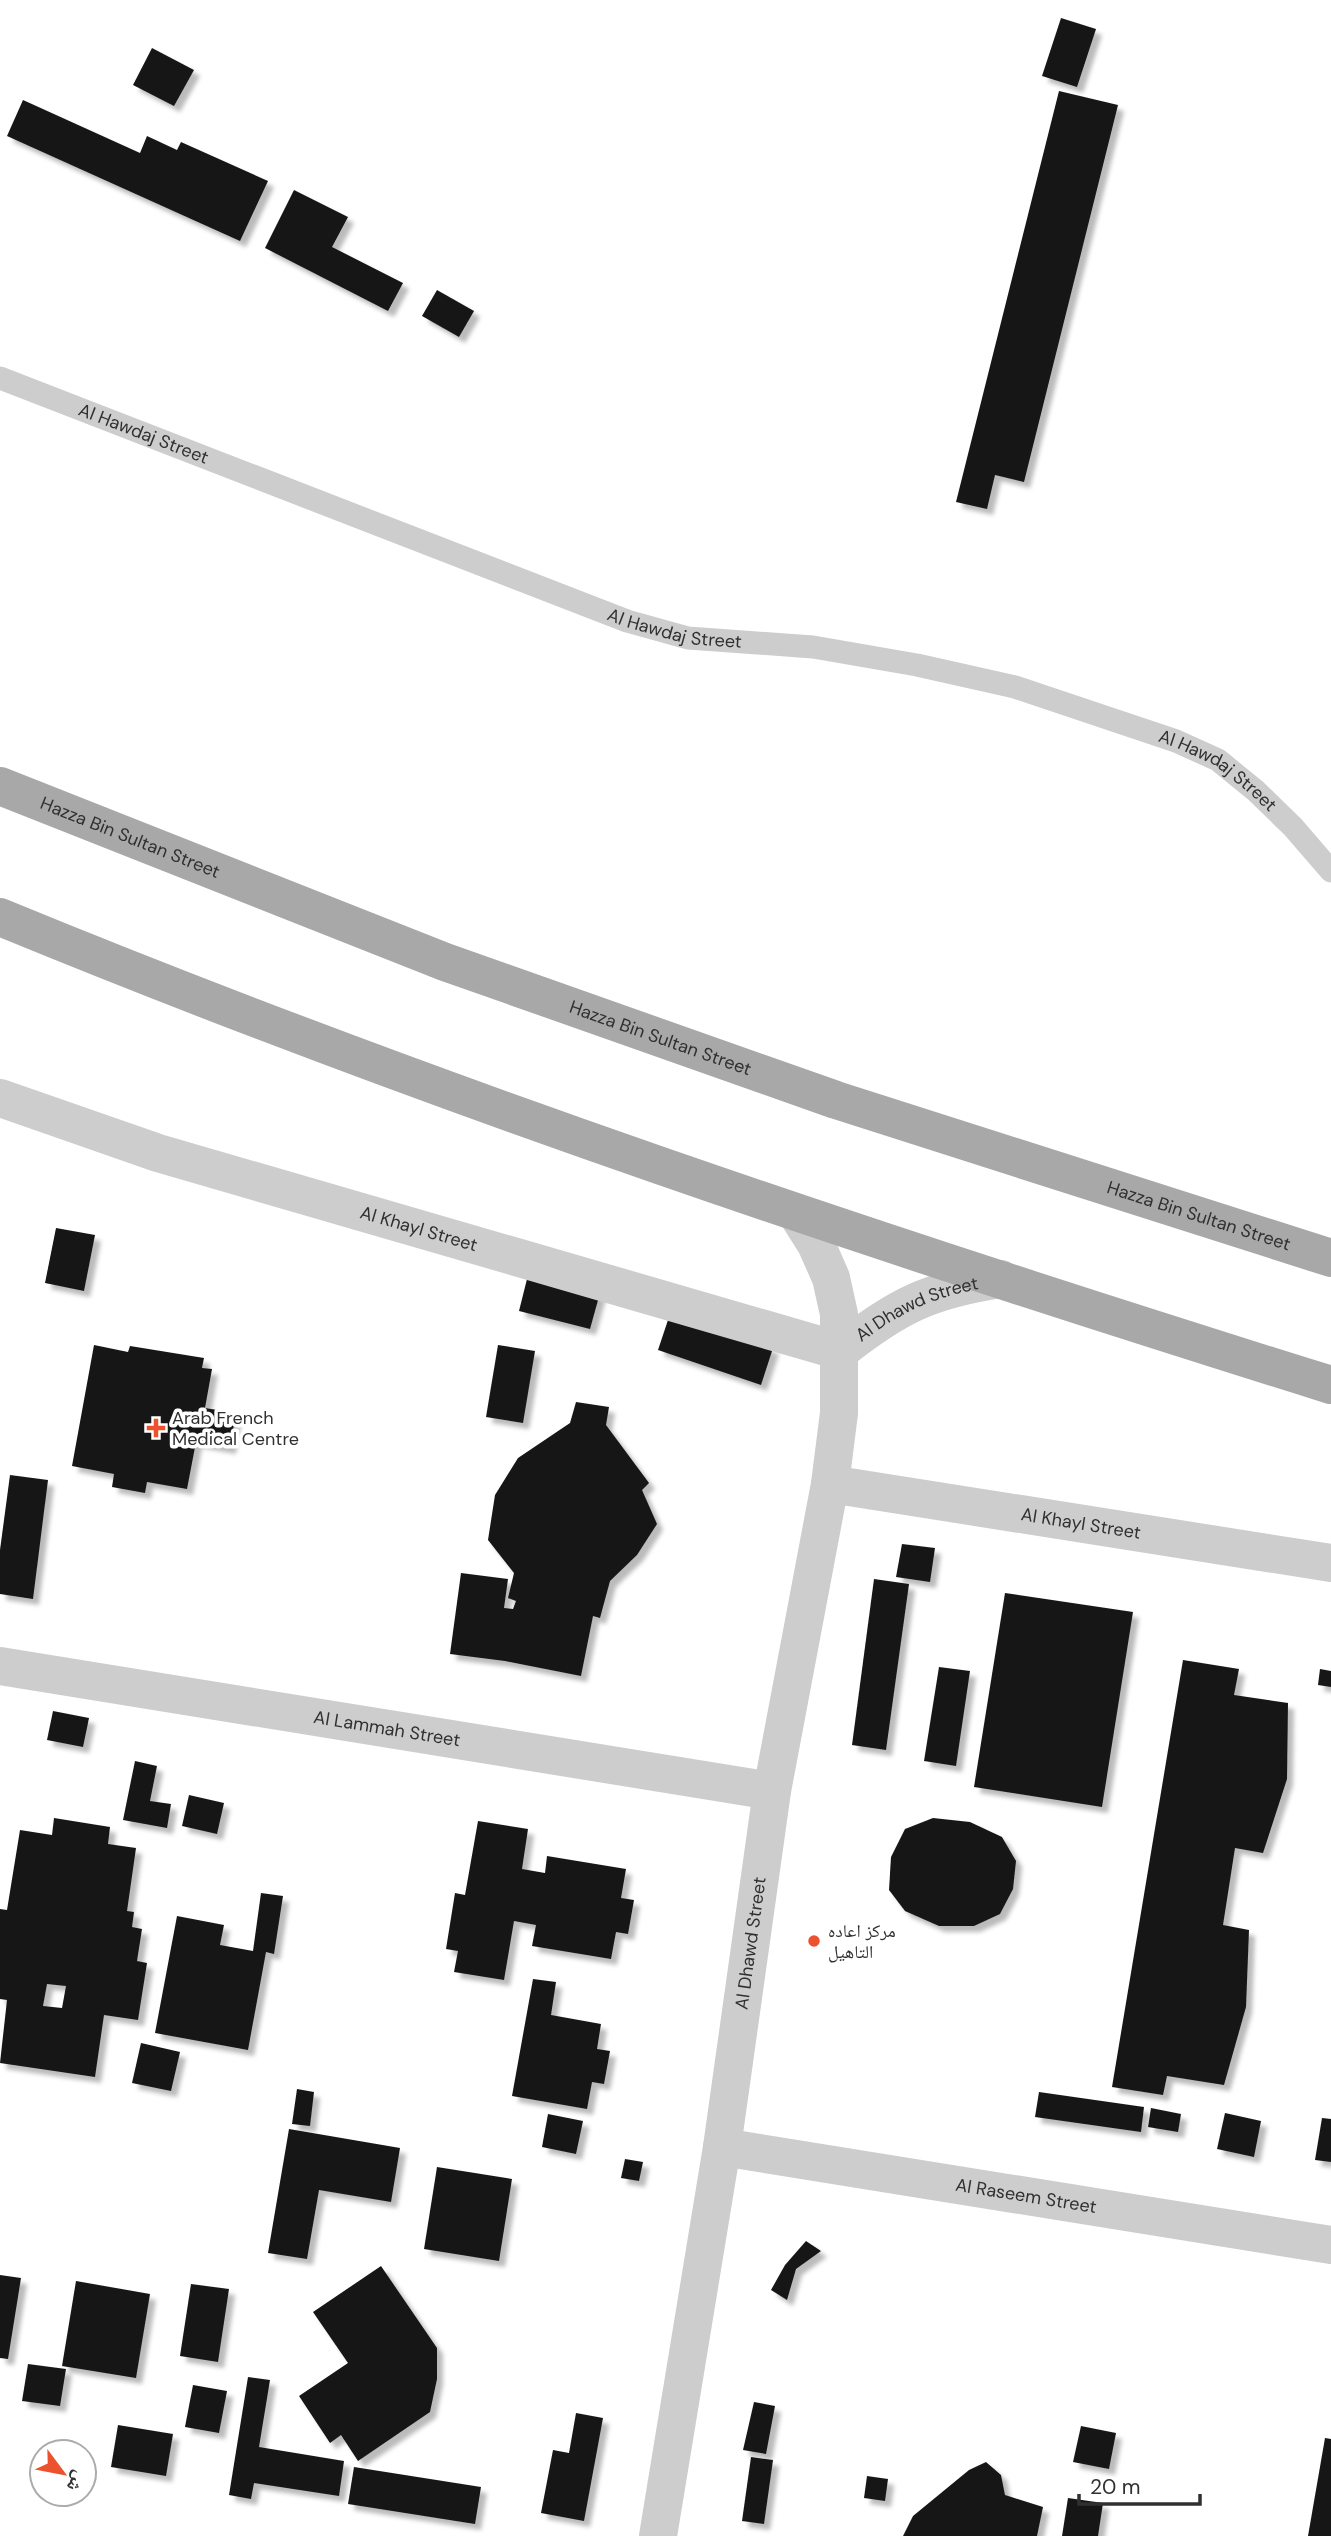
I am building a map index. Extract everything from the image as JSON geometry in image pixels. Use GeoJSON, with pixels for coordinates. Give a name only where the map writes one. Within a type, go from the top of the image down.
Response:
{"type":"FeatureCollection","features":[{"type":"Feature","properties":{"kind":"main road","name":"Hazza Bin Sultan Street"},"geometry":{"type":"LineString","coordinates":[[0,786],[445,962],[836,1100],[1331,1258]]}},
{"type":"Feature","properties":{"kind":"main road"},"geometry":{"type":"LineString","coordinates":[[0,917],[405,1076],[797,1214],[1331,1385]]}},
{"type":"Feature","properties":{"kind":"street","name":"Al Khayl Street"},"geometry":{"type":"LineString","coordinates":[[0,1098],[158,1153],[840,1351]]}},
{"type":"Feature","properties":{"kind":"street","name":"Al Dhawd Street"},"geometry":{"type":"LineString","coordinates":[[658,2536],[722,2147],[772,1791],[830,1484],[839,1413],[839,1314],[831,1278],[816,1244],[797,1214]]}},
{"type":"Feature","properties":{"kind":"street","name":"Al Dhawd Street"},"geometry":{"type":"LineString","coordinates":[[840,1351],[876,1322],[915,1300],[957,1286],[1001,1279]]}},
{"type":"Feature","properties":{"kind":"street","name":"Al Khayl Street"},"geometry":{"type":"LineString","coordinates":[[830,1484],[1331,1563]]}},
{"type":"Feature","properties":{"kind":"street","name":"Al Lammah Street"},"geometry":{"type":"LineString","coordinates":[[0,1666],[772,1791]]}},
{"type":"Feature","properties":{"kind":"street","name":"Al Raseem Street"},"geometry":{"type":"LineString","coordinates":[[722,2147],[1331,2245]]}},
{"type":"Feature","properties":{"kind":"lane","name":"Al Hawdaj Street"},"geometry":{"type":"LineString","coordinates":[[0,378],[627,621],[688,638],[813,647],[917,665],[1015,688],[1176,741],[1218,760],[1256,791],[1293,827],[1331,871]]}},
{"type":"Feature","properties":{"kind":"building"},"geometry":{"type":"Polygon","coordinates":[[[1061,18],[1096,29],[1077,87],[1042,76],[1061,18]]]}},
{"type":"Feature","properties":{"kind":"building"},"geometry":{"type":"Polygon","coordinates":[[[152,48],[194,70],[174,106],[133,85],[152,48]]]}},
{"type":"Feature","properties":{"kind":"building"},"geometry":{"type":"Polygon","coordinates":[[[1059,91],[1118,105],[1024,482],[995,475],[987,509],[956,502],[1059,91]]]}},
{"type":"Feature","properties":{"kind":"building"},"geometry":{"type":"Polygon","coordinates":[[[23,100],[140,153],[147,136],[177,150],[181,142],[268,181],[240,241],[7,136],[23,100]]]}},
{"type":"Feature","properties":{"kind":"building"},"geometry":{"type":"Polygon","coordinates":[[[294,190],[348,217],[332,247],[403,283],[388,311],[265,248],[294,190]]]}},
{"type":"Feature","properties":{"kind":"building"},"geometry":{"type":"Polygon","coordinates":[[[437,290],[474,311],[459,337],[422,316],[437,290]]]}},
{"type":"Feature","properties":{"kind":"building"},"geometry":{"type":"Polygon","coordinates":[[[56,1228],[95,1235],[84,1291],[45,1283],[56,1228]]]}},
{"type":"Feature","properties":{"kind":"building"},"geometry":{"type":"Polygon","coordinates":[[[528,1275],[600,1293],[590,1329],[519,1311],[528,1275]]]}},
{"type":"Feature","properties":{"kind":"building"},"geometry":{"type":"Polygon","coordinates":[[[670,1314],[773,1348],[761,1385],[658,1350],[670,1314]]]}},
{"type":"Feature","properties":{"kind":"building","name":"Arab French Medical Centre"},"geometry":{"type":"Polygon","coordinates":[[[94,1345],[128,1352],[130,1346],[204,1358],[202,1368],[212,1369],[205,1408],[236,1413],[230,1448],[196,1442],[187,1489],[147,1482],[145,1493],[112,1487],[114,1474],[72,1466],[94,1345]]]}},
{"type":"Feature","properties":{"kind":"building"},"geometry":{"type":"Polygon","coordinates":[[[498,1345],[535,1351],[523,1423],[486,1417],[498,1345]]]}},
{"type":"Feature","properties":{"kind":"building"},"geometry":{"type":"Polygon","coordinates":[[[576,1402],[609,1407],[606,1425],[649,1483],[642,1490],[657,1524],[637,1555],[610,1581],[600,1618],[593,1616],[581,1676],[505,1661],[450,1654],[461,1573],[508,1579],[504,1608],[513,1609],[516,1601],[508,1598],[514,1573],[488,1540],[495,1495],[518,1458],[570,1423],[576,1402]]]}},
{"type":"Feature","properties":{"kind":"building"},"geometry":{"type":"Polygon","coordinates":[[[10,1475],[48,1480],[33,1599],[0,1594],[0,1550],[10,1475]]]}},
{"type":"Feature","properties":{"kind":"building"},"geometry":{"type":"Polygon","coordinates":[[[902,1544],[935,1548],[930,1582],[896,1577],[902,1544]]]}},
{"type":"Feature","properties":{"kind":"building"},"geometry":{"type":"Polygon","coordinates":[[[874,1579],[909,1584],[886,1750],[852,1745],[874,1579]]]}},
{"type":"Feature","properties":{"kind":"building"},"geometry":{"type":"Polygon","coordinates":[[[1005,1593],[1133,1612],[1102,1807],[974,1787],[1005,1593]]]}},
{"type":"Feature","properties":{"kind":"building"},"geometry":{"type":"Polygon","coordinates":[[[1183,1660],[1239,1669],[1234,1695],[1288,1703],[1287,1779],[1263,1853],[1235,1848],[1223,1925],[1249,1930],[1246,2007],[1224,2085],[1167,2076],[1163,2095],[1112,2087],[1183,1660]]]}},
{"type":"Feature","properties":{"kind":"building"},"geometry":{"type":"Polygon","coordinates":[[[939,1667],[970,1671],[956,1766],[924,1761],[939,1667]]]}},
{"type":"Feature","properties":{"kind":"building"},"geometry":{"type":"Polygon","coordinates":[[[1320,1669],[1331,1671],[1331,1687],[1318,1685],[1320,1669]]]}},
{"type":"Feature","properties":{"kind":"building"},"geometry":{"type":"Polygon","coordinates":[[[53,1711],[89,1718],[83,1747],[47,1740],[53,1711]]]}},
{"type":"Feature","properties":{"kind":"building"},"geometry":{"type":"Polygon","coordinates":[[[135,1761],[157,1766],[150,1801],[171,1804],[167,1828],[123,1820],[135,1761]]]}},
{"type":"Feature","properties":{"kind":"building"},"geometry":{"type":"Polygon","coordinates":[[[189,1795],[224,1803],[217,1834],[182,1826],[189,1795]]]}},
{"type":"Feature","properties":{"kind":"building"},"geometry":{"type":"Polygon","coordinates":[[[54,1818],[110,1827],[108,1844],[136,1848],[127,1911],[134,1912],[132,1927],[142,1929],[137,1961],[147,1963],[138,2020],[104,2015],[95,2077],[0,2063],[7,2000],[0,1999],[0,1909],[7,1910],[20,1830],[52,1835],[54,1818]],[[47,1984],[43,2006],[62,2008],[66,1986],[47,1984]]]}},
{"type":"Feature","properties":{"kind":"building"},"geometry":{"type":"Polygon","coordinates":[[[933,1818],[970,1822],[1002,1837],[1016,1861],[1013,1889],[1000,1914],[974,1926],[939,1926],[905,1911],[889,1890],[891,1857],[905,1829],[933,1818]]]}},
{"type":"Feature","properties":{"kind":"building"},"geometry":{"type":"Polygon","coordinates":[[[478,1821],[528,1829],[522,1869],[545,1873],[547,1856],[626,1869],[621,1898],[634,1900],[628,1934],[616,1932],[611,1959],[532,1946],[536,1925],[514,1921],[504,1980],[454,1972],[458,1951],[446,1949],[455,1893],[465,1895],[478,1821]]]}},
{"type":"Feature","properties":{"kind":"building"},"geometry":{"type":"Polygon","coordinates":[[[261,1893],[283,1896],[274,1954],[266,1952],[248,2050],[155,2033],[177,1916],[224,1925],[220,1945],[253,1951],[261,1893]]]}},
{"type":"Feature","properties":{"kind":"building"},"geometry":{"type":"Polygon","coordinates":[[[533,1979],[556,1982],[551,2015],[601,2024],[597,2049],[610,2051],[604,2084],[592,2082],[587,2109],[512,2096],[533,1979]]]}},
{"type":"Feature","properties":{"kind":"building"},"geometry":{"type":"Polygon","coordinates":[[[141,2043],[180,2052],[171,2091],[132,2083],[141,2043]]]}},
{"type":"Feature","properties":{"kind":"building"},"geometry":{"type":"Polygon","coordinates":[[[297,2089],[314,2092],[310,2126],[292,2124],[297,2089]]]}},
{"type":"Feature","properties":{"kind":"building"},"geometry":{"type":"Polygon","coordinates":[[[1039,2092],[1144,2107],[1141,2132],[1035,2117],[1039,2092]]]}},
{"type":"Feature","properties":{"kind":"building"},"geometry":{"type":"Polygon","coordinates":[[[1151,2108],[1181,2114],[1178,2132],[1148,2127],[1151,2108]]]}},
{"type":"Feature","properties":{"kind":"building"},"geometry":{"type":"Polygon","coordinates":[[[1225,2113],[1261,2121],[1254,2157],[1217,2149],[1225,2113]]]}},
{"type":"Feature","properties":{"kind":"building"},"geometry":{"type":"Polygon","coordinates":[[[548,2114],[583,2121],[576,2154],[542,2147],[548,2114]]]}},
{"type":"Feature","properties":{"kind":"building"},"geometry":{"type":"Polygon","coordinates":[[[1322,2118],[1331,2119],[1331,2162],[1315,2160],[1322,2118]]]}},
{"type":"Feature","properties":{"kind":"building"},"geometry":{"type":"Polygon","coordinates":[[[289,2129],[400,2148],[391,2202],[319,2190],[307,2259],[268,2253],[289,2129]]]}},
{"type":"Feature","properties":{"kind":"building"},"geometry":{"type":"Polygon","coordinates":[[[625,2159],[643,2162],[639,2181],[621,2178],[625,2159]]]}},
{"type":"Feature","properties":{"kind":"building"},"geometry":{"type":"Polygon","coordinates":[[[437,2167],[512,2179],[499,2261],[424,2249],[437,2167]]]}},
{"type":"Feature","properties":{"kind":"building"},"geometry":{"type":"Polygon","coordinates":[[[806,2241],[821,2251],[796,2269],[787,2300],[771,2290],[785,2265],[806,2241]]]}},
{"type":"Feature","properties":{"kind":"building"},"geometry":{"type":"Polygon","coordinates":[[[381,2266],[437,2348],[437,2379],[430,2412],[358,2461],[341,2435],[330,2443],[299,2396],[348,2363],[313,2312],[381,2266]]]}},
{"type":"Feature","properties":{"kind":"building"},"geometry":{"type":"Polygon","coordinates":[[[0,2275],[21,2278],[8,2359],[0,2358],[0,2275]]]}},
{"type":"Feature","properties":{"kind":"building"},"geometry":{"type":"Polygon","coordinates":[[[76,2281],[150,2294],[136,2378],[62,2366],[76,2281]]]}},
{"type":"Feature","properties":{"kind":"building"},"geometry":{"type":"Polygon","coordinates":[[[191,2284],[229,2289],[218,2362],[180,2356],[191,2284]]]}},
{"type":"Feature","properties":{"kind":"building"},"geometry":{"type":"Polygon","coordinates":[[[28,2364],[66,2369],[60,2406],[22,2401],[28,2364]]]}},
{"type":"Feature","properties":{"kind":"building"},"geometry":{"type":"Polygon","coordinates":[[[248,2377],[270,2380],[259,2447],[344,2461],[339,2496],[254,2483],[251,2499],[229,2495],[248,2377]]]}},
{"type":"Feature","properties":{"kind":"building"},"geometry":{"type":"Polygon","coordinates":[[[193,2385],[227,2391],[219,2433],[185,2427],[193,2385]]]}},
{"type":"Feature","properties":{"kind":"building"},"geometry":{"type":"Polygon","coordinates":[[[754,2402],[775,2406],[766,2454],[743,2450],[754,2402]]]}},
{"type":"Feature","properties":{"kind":"building"},"geometry":{"type":"Polygon","coordinates":[[[576,2413],[603,2418],[584,2521],[541,2513],[553,2450],[569,2453],[576,2413]]]}},
{"type":"Feature","properties":{"kind":"building"},"geometry":{"type":"Polygon","coordinates":[[[118,2425],[173,2434],[166,2476],[111,2467],[118,2425]]]}},
{"type":"Feature","properties":{"kind":"building"},"geometry":{"type":"Polygon","coordinates":[[[1081,2426],[1116,2433],[1109,2469],[1073,2462],[1081,2426]]]}},
{"type":"Feature","properties":{"kind":"building"},"geometry":{"type":"Polygon","coordinates":[[[1325,2438],[1331,2439],[1331,2536],[1308,2536],[1325,2438]]]}},
{"type":"Feature","properties":{"kind":"building"},"geometry":{"type":"Polygon","coordinates":[[[751,2457],[773,2460],[764,2524],[742,2521],[751,2457]]]}},
{"type":"Feature","properties":{"kind":"building"},"geometry":{"type":"Polygon","coordinates":[[[986,2462],[1001,2475],[1005,2495],[1043,2507],[1037,2536],[903,2536],[913,2516],[969,2470],[986,2462]]]}},
{"type":"Feature","properties":{"kind":"building"},"geometry":{"type":"Polygon","coordinates":[[[354,2467],[481,2487],[475,2524],[348,2504],[354,2467]]]}},
{"type":"Feature","properties":{"kind":"building"},"geometry":{"type":"Polygon","coordinates":[[[867,2476],[888,2479],[885,2501],[864,2498],[867,2476]]]}},
{"type":"Feature","properties":{"kind":"building"},"geometry":{"type":"Polygon","coordinates":[[[1068,2498],[1103,2503],[1098,2536],[1062,2536],[1068,2498]]]}},
{"type":"Feature","properties":{"kind":"place","name":"Arab French Medical Centre"},"geometry":{"type":"Point","coordinates":[156,1428]}},
{"type":"Feature","properties":{"kind":"place","name":"مركز اعاده التاهيل"},"geometry":{"type":"Point","coordinates":[814,1941]}}]}
